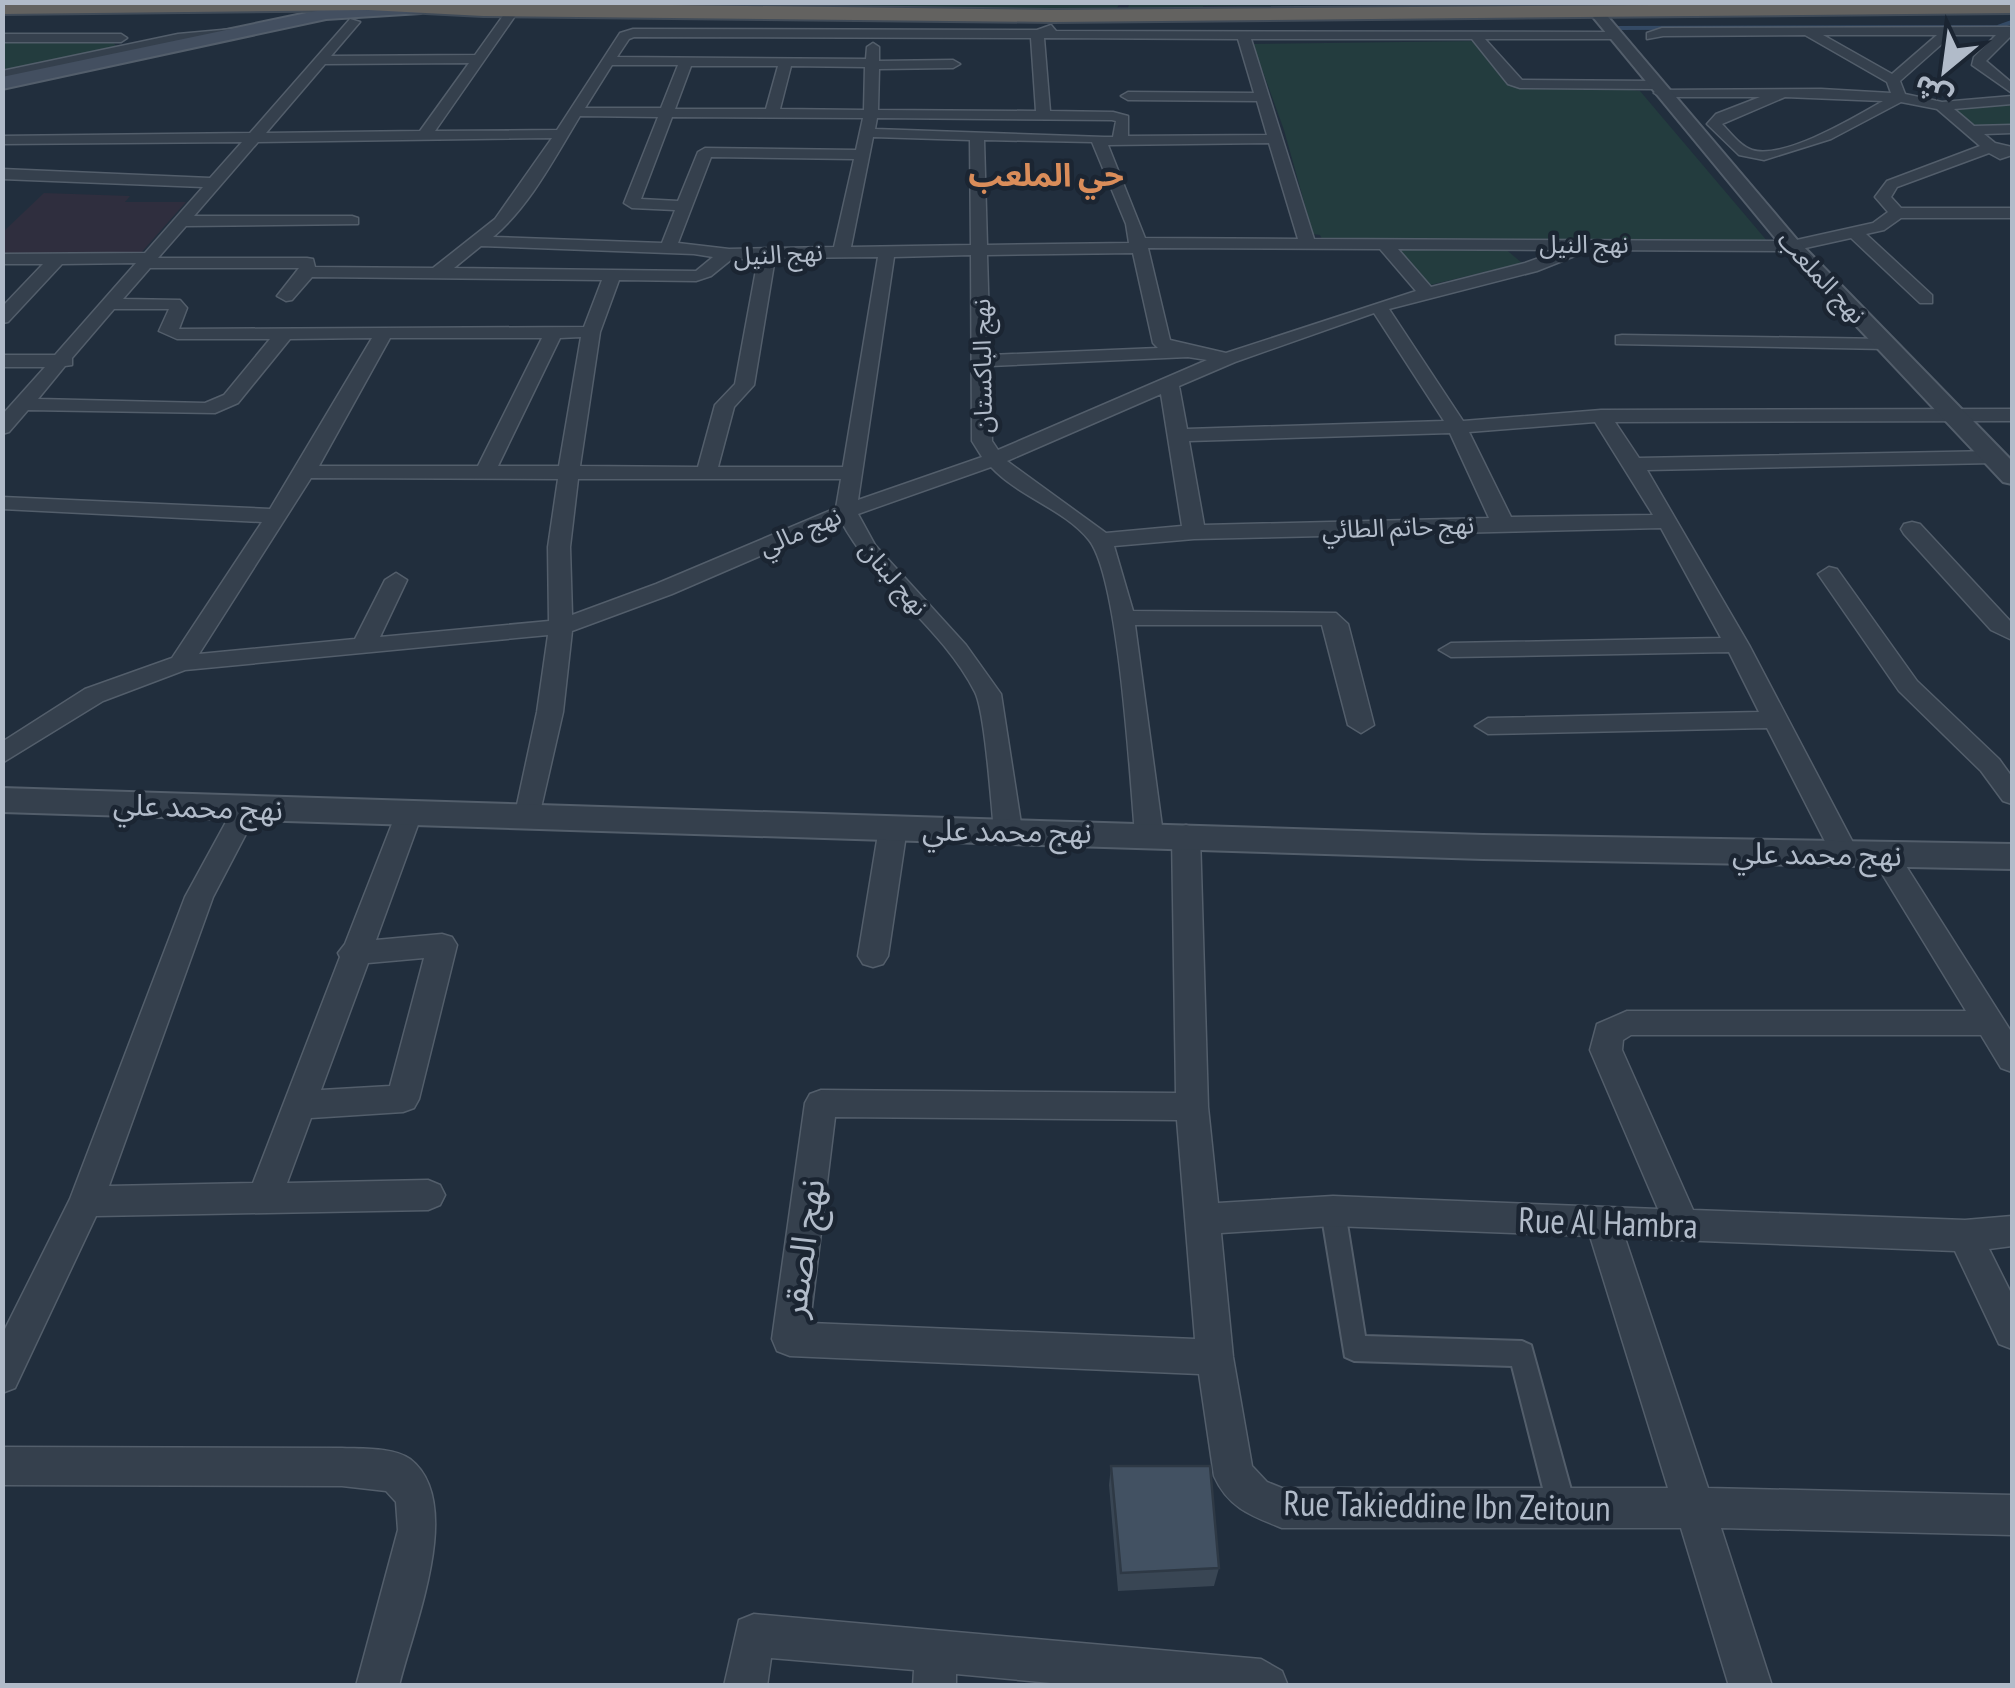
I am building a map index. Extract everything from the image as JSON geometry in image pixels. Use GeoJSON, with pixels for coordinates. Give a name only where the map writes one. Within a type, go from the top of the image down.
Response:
{"type":"FeatureCollection","features":[{"type":"Feature","properties":{"kind":"highway"},"geometry":{"type":"LineString","coordinates":[[2,9],[176,5],[284,10],[364,19],[427,8],[509,16],[875,28],[1538,21],[1604,28],[2012,7]]}},
{"type":"Feature","properties":{"kind":"highway"},"geometry":{"type":"LineString","coordinates":[[51,7],[1370,9],[1604,28],[1638,28],[1672,20],[2011,26]]}},
{"type":"Feature","properties":{"kind":"main road"},"geometry":{"type":"LineString","coordinates":[[329,18],[427,8]]}},
{"type":"Feature","properties":{"kind":"main road"},"geometry":{"type":"LineString","coordinates":[[2,83],[240,31],[284,10]]}},
{"type":"Feature","properties":{"kind":"main road"},"geometry":{"type":"LineString","coordinates":[[2,91],[284,10]]}},
{"type":"Feature","properties":{"kind":"street"},"geometry":{"type":"LineString","coordinates":[[2,35],[51,7]]}},
{"type":"Feature","properties":{"kind":"street"},"geometry":{"type":"LineString","coordinates":[[425,135],[509,16]]}},
{"type":"Feature","properties":{"kind":"street"},"geometry":{"type":"LineString","coordinates":[[2,428],[64,361],[319,60],[364,19]]}},
{"type":"Feature","properties":{"kind":"street"},"geometry":{"type":"LineString","coordinates":[[1037,35],[1085,24]]}},
{"type":"Feature","properties":{"kind":"street"},"geometry":{"type":"LineString","coordinates":[[1651,36],[1662,32],[2011,26]]}},
{"type":"Feature","properties":{"kind":"street"},"geometry":{"type":"LineString","coordinates":[[2011,26],[1978,64],[2012,88]]}},
{"type":"Feature","properties":{"kind":"street"},"geometry":{"type":"LineString","coordinates":[[439,272],[501,222],[624,36],[633,33],[875,28],[953,36],[1243,34],[1479,39],[1604,28]]}},
{"type":"Feature","properties":{"kind":"street"},"geometry":{"type":"LineString","coordinates":[[842,250],[870,112],[875,28]]}},
{"type":"Feature","properties":{"kind":"street","name":"نهج الملعب"},"geometry":{"type":"LineString","coordinates":[[1604,28],[1792,246],[2012,476]]}},
{"type":"Feature","properties":{"kind":"street"},"geometry":{"type":"LineString","coordinates":[[1893,80],[1950,30]]}},
{"type":"Feature","properties":{"kind":"street"},"geometry":{"type":"LineString","coordinates":[[2,75],[134,46],[240,31]]}},
{"type":"Feature","properties":{"kind":"street"},"geometry":{"type":"LineString","coordinates":[[1808,31],[1893,80],[1898,97]]}},
{"type":"Feature","properties":{"kind":"street"},"geometry":{"type":"LineString","coordinates":[[1243,34],[1307,242]]}},
{"type":"Feature","properties":{"kind":"street"},"geometry":{"type":"LineString","coordinates":[[2,35],[121,38],[134,46]]}},
{"type":"Feature","properties":{"kind":"street"},"geometry":{"type":"LineString","coordinates":[[1037,35],[1043,114]]}},
{"type":"Feature","properties":{"kind":"street"},"geometry":{"type":"LineString","coordinates":[[953,36],[954,80]]}},
{"type":"Feature","properties":{"kind":"street"},"geometry":{"type":"LineString","coordinates":[[1479,39],[1520,84],[1652,83],[1898,97],[1942,106],[2012,100]]}},
{"type":"Feature","properties":{"kind":"street"},"geometry":{"type":"LineString","coordinates":[[319,60],[478,59]]}},
{"type":"Feature","properties":{"kind":"street"},"geometry":{"type":"LineString","coordinates":[[608,61],[953,64]]}},
{"type":"Feature","properties":{"kind":"street"},"geometry":{"type":"LineString","coordinates":[[686,62],[632,204],[686,206]]}},
{"type":"Feature","properties":{"kind":"street"},"geometry":{"type":"LineString","coordinates":[[773,111],[785,63]]}},
{"type":"Feature","properties":{"kind":"street"},"geometry":{"type":"LineString","coordinates":[[1994,74],[2012,74]]}},
{"type":"Feature","properties":{"kind":"street"},"geometry":{"type":"LineString","coordinates":[[1783,93],[1721,117],[1714,124],[1744,152],[1762,155],[1836,134],[1898,97]]}},
{"type":"Feature","properties":{"kind":"street"},"geometry":{"type":"LineString","coordinates":[[1128,96],[1262,97]]}},
{"type":"Feature","properties":{"kind":"street"},"geometry":{"type":"LineString","coordinates":[[576,112],[870,112],[956,104],[1043,114],[1121,117],[1120,141]]}},
{"type":"Feature","properties":{"kind":"street"},"geometry":{"type":"LineString","coordinates":[[1942,106],[2012,166]]}},
{"type":"Feature","properties":{"kind":"street"},"geometry":{"type":"LineString","coordinates":[[1970,130],[2012,129]]}},
{"type":"Feature","properties":{"kind":"street"},"geometry":{"type":"LineString","coordinates":[[866,133],[1120,141],[1277,138]]}},
{"type":"Feature","properties":{"kind":"street"},"geometry":{"type":"LineString","coordinates":[[2,140],[562,134]]}},
{"type":"Feature","properties":{"kind":"street","name":"نهج الباكستان"},"geometry":{"type":"LineString","coordinates":[[978,136],[982,441],[992,460],[1102,540]]}},
{"type":"Feature","properties":{"kind":"street"},"geometry":{"type":"LineString","coordinates":[[1097,139],[1134,224],[1162,342],[1189,352]]}},
{"type":"Feature","properties":{"kind":"street"},"geometry":{"type":"LineString","coordinates":[[2012,150],[1991,147],[1886,188],[1883,197],[1897,213],[2012,213]]}},
{"type":"Feature","properties":{"kind":"street"},"geometry":{"type":"LineString","coordinates":[[668,248],[707,152],[860,155]]}},
{"type":"Feature","properties":{"kind":"street"},"geometry":{"type":"LineString","coordinates":[[2,174],[216,183]]}},
{"type":"Feature","properties":{"kind":"street","name":"نهج النيل"},"geometry":{"type":"LineString","coordinates":[[146,261],[302,261],[309,265],[306,272],[696,276],[708,272],[718,258],[729,254],[842,250],[1307,242],[1792,246],[1856,234],[1878,227],[1897,213]]}},
{"type":"Feature","properties":{"kind":"street"},"geometry":{"type":"LineString","coordinates":[[180,221],[352,221]]}},
{"type":"Feature","properties":{"kind":"street"},"geometry":{"type":"LineString","coordinates":[[1856,234],[1926,300]]}},
{"type":"Feature","properties":{"kind":"street"},"geometry":{"type":"LineString","coordinates":[[481,241],[729,254]]}},
{"type":"Feature","properties":{"kind":"street"},"geometry":{"type":"LineString","coordinates":[[1384,243],[1425,291]]}},
{"type":"Feature","properties":{"kind":"street","name":"نهج مالي"},"geometry":{"type":"LineString","coordinates":[[2,756],[109,687],[181,664],[561,627],[664,589],[846,511],[992,460],[1228,358],[1425,291],[1531,267],[1591,244]]}},
{"type":"Feature","properties":{"kind":"street","name":"نهج لبنان"},"geometry":{"type":"LineString","coordinates":[[887,251],[846,511],[866,548],[958,650],[989,694],[1008,830]]}},
{"type":"Feature","properties":{"kind":"street"},"geometry":{"type":"LineString","coordinates":[[707,472],[725,405],[744,385],[767,254]]}},
{"type":"Feature","properties":{"kind":"street"},"geometry":{"type":"LineString","coordinates":[[2,318],[58,258]]}},
{"type":"Feature","properties":{"kind":"street"},"geometry":{"type":"LineString","coordinates":[[2,259],[146,261]]}},
{"type":"Feature","properties":{"kind":"street"},"geometry":{"type":"LineString","coordinates":[[286,296],[306,272]]}},
{"type":"Feature","properties":{"kind":"street"},"geometry":{"type":"LineString","coordinates":[[528,814],[550,712],[561,627],[559,546],[569,471],[592,332],[614,275]]}},
{"type":"Feature","properties":{"kind":"street"},"geometry":{"type":"LineString","coordinates":[[113,304],[174,304],[178,308],[168,330],[172,334],[592,332]]}},
{"type":"Feature","properties":{"kind":"street","name":"نهج حاتم الطائي"},"geometry":{"type":"LineString","coordinates":[[1102,540],[1194,532],[1503,524],[1458,427],[1378,306]]}},
{"type":"Feature","properties":{"kind":"street"},"geometry":{"type":"LineString","coordinates":[[486,470],[554,332]]}},
{"type":"Feature","properties":{"kind":"street"},"geometry":{"type":"LineString","coordinates":[[181,664],[305,472],[384,333]]}},
{"type":"Feature","properties":{"kind":"street"},"geometry":{"type":"LineString","coordinates":[[2,396],[208,409],[231,399],[284,334]]}},
{"type":"Feature","properties":{"kind":"street"},"geometry":{"type":"LineString","coordinates":[[1622,340],[1886,344]]}},
{"type":"Feature","properties":{"kind":"street"},"geometry":{"type":"LineString","coordinates":[[980,361],[1189,352],[1228,358]]}},
{"type":"Feature","properties":{"kind":"street"},"geometry":{"type":"LineString","coordinates":[[2,361],[64,361]]}},
{"type":"Feature","properties":{"kind":"street"},"geometry":{"type":"LineString","coordinates":[[1170,383],[1194,532]]}},
{"type":"Feature","properties":{"kind":"street"},"geometry":{"type":"LineString","coordinates":[[1601,416],[1634,464],[1737,646],[1846,854]]}},
{"type":"Feature","properties":{"kind":"street"},"geometry":{"type":"LineString","coordinates":[[1180,435],[1458,427],[1601,416],[2012,416]]}},
{"type":"Feature","properties":{"kind":"street"},"geometry":{"type":"LineString","coordinates":[[1634,464],[1994,457]]}},
{"type":"Feature","properties":{"kind":"street"},"geometry":{"type":"LineString","coordinates":[[305,472],[850,473]]}},
{"type":"Feature","properties":{"kind":"street"},"geometry":{"type":"LineString","coordinates":[[2,504],[275,516]]}},
{"type":"Feature","properties":{"kind":"street"},"geometry":{"type":"LineString","coordinates":[[1503,524],[1667,521]]}},
{"type":"Feature","properties":{"kind":"street"},"geometry":{"type":"LineString","coordinates":[[1912,529],[1999,625],[2012,633]]}},
{"type":"Feature","properties":{"kind":"street"},"geometry":{"type":"LineString","coordinates":[[1102,540],[1123,618],[1149,834]]}},
{"type":"Feature","properties":{"kind":"street"},"geometry":{"type":"LineString","coordinates":[[1829,574],[1908,686],[1990,765],[2012,795]]}},
{"type":"Feature","properties":{"kind":"street"},"geometry":{"type":"LineString","coordinates":[[363,648],[396,580]]}},
{"type":"Feature","properties":{"kind":"street"},"geometry":{"type":"LineString","coordinates":[[1123,618],[1328,618],[1336,624],[1361,726]]}},
{"type":"Feature","properties":{"kind":"street"},"geometry":{"type":"LineString","coordinates":[[1452,650],[1737,646]]}},
{"type":"Feature","properties":{"kind":"street"},"geometry":{"type":"LineString","coordinates":[[1488,726],[1774,720]]}},
{"type":"Feature","properties":{"kind":"street","name":"نهج محمد علي"},"geometry":{"type":"LineString","coordinates":[[2,800],[1483,847],[2012,857]]}},
{"type":"Feature","properties":{"kind":"street"},"geometry":{"type":"LineString","coordinates":[[2,1375],[11,1336],[86,1202],[199,897],[248,807]]}},
{"type":"Feature","properties":{"kind":"street"},"geometry":{"type":"LineString","coordinates":[[264,1199],[410,811]]}},
{"type":"Feature","properties":{"kind":"street"},"geometry":{"type":"LineString","coordinates":[[873,956],[893,828]]}},
{"type":"Feature","properties":{"kind":"street","name":"Rue Takieddine Ibn Zeitoun"},"geometry":{"type":"LineString","coordinates":[[1186,835],[1192,1107],[1215,1356],[1234,1476],[1254,1496],[1282,1508],[1693,1508],[2012,1515]]}},
{"type":"Feature","properties":{"kind":"street"},"geometry":{"type":"LineString","coordinates":[[1884,854],[2012,1059]]}},
{"type":"Feature","properties":{"kind":"street"},"geometry":{"type":"LineString","coordinates":[[301,1105],[404,1098],[442,946],[354,953]]}},
{"type":"Feature","properties":{"kind":"street"},"geometry":{"type":"LineString","coordinates":[[1682,1225],[1606,1050],[1608,1032],[1627,1022],[1991,1023]]}},
{"type":"Feature","properties":{"kind":"street","name":"نهج الصقر"},"geometry":{"type":"LineString","coordinates":[[1192,1107],[821,1103],[790,1338],[1215,1356]]}},
{"type":"Feature","properties":{"kind":"street"},"geometry":{"type":"LineString","coordinates":[[86,1202],[428,1195]]}},
{"type":"Feature","properties":{"kind":"street"},"geometry":{"type":"LineString","coordinates":[[1333,1212],[1354,1348],[1522,1354],[1562,1508]]}},
{"type":"Feature","properties":{"kind":"street","name":"Rue Al Hambra"},"geometry":{"type":"LineString","coordinates":[[1204,1219],[1333,1212],[1965,1236],[2012,1231]]}},
{"type":"Feature","properties":{"kind":"street"},"geometry":{"type":"LineString","coordinates":[[1603,1222],[1752,1686]]}},
{"type":"Feature","properties":{"kind":"street"},"geometry":{"type":"LineString","coordinates":[[1965,1236],[2012,1332]]}},
{"type":"Feature","properties":{"kind":"street"},"geometry":{"type":"LineString","coordinates":[[2,1466],[342,1467],[395,1472],[415,1494],[418,1530],[377,1686]]}},
{"type":"Feature","properties":{"kind":"street"},"geometry":{"type":"LineString","coordinates":[[744,1686],[754,1635],[935,1668],[1261,1680],[1267,1686]]}},
{"type":"Feature","properties":{"kind":"shaded area"},"geometry":{"type":"Polygon","coordinates":[[[44,193],[130,196],[125,202],[186,202],[139,255],[3,256],[3,232],[44,193]]]}},
{"type":"Feature","properties":{"kind":"green space"},"geometry":{"type":"Polygon","coordinates":[[[532,2],[1120,3],[1115,11],[529,8],[532,2]]]}},
{"type":"Feature","properties":{"kind":"green space"},"geometry":{"type":"Polygon","coordinates":[[[1130,2],[1360,5],[1203,6],[1204,12],[1126,13],[1130,2]]]}},
{"type":"Feature","properties":{"kind":"green space"},"geometry":{"type":"Polygon","coordinates":[[[111,40],[117,47],[3,71],[2,41],[111,40]]]}},
{"type":"Feature","properties":{"kind":"green space"},"geometry":{"type":"Polygon","coordinates":[[[1477,41],[1512,87],[1640,91],[1768,242],[1322,239],[1313,234],[1284,130],[1253,44],[1477,41]]]}},
{"type":"Feature","properties":{"kind":"green space"},"geometry":{"type":"Polygon","coordinates":[[[2012,105],[2012,126],[1973,126],[1948,107],[2012,105]]]}},
{"type":"Feature","properties":{"kind":"green space"},"geometry":{"type":"Polygon","coordinates":[[[1394,246],[1503,247],[1522,263],[1426,286],[1394,246]]]}},
{"type":"Feature","properties":{"kind":"building"},"geometry":{"type":"Polygon","coordinates":[[[1111,1466],[1210,1466],[1219,1568],[1121,1573],[1111,1466]]]}},
{"type":"Feature","properties":{"kind":"waterway"},"geometry":{"type":"LineString","coordinates":[[1617,28],[1998,27],[2012,22]]}},
{"type":"Feature","properties":{"kind":"district","name":"حي الملعب"},"geometry":{"type":"Point","coordinates":[1046,174]}}]}
